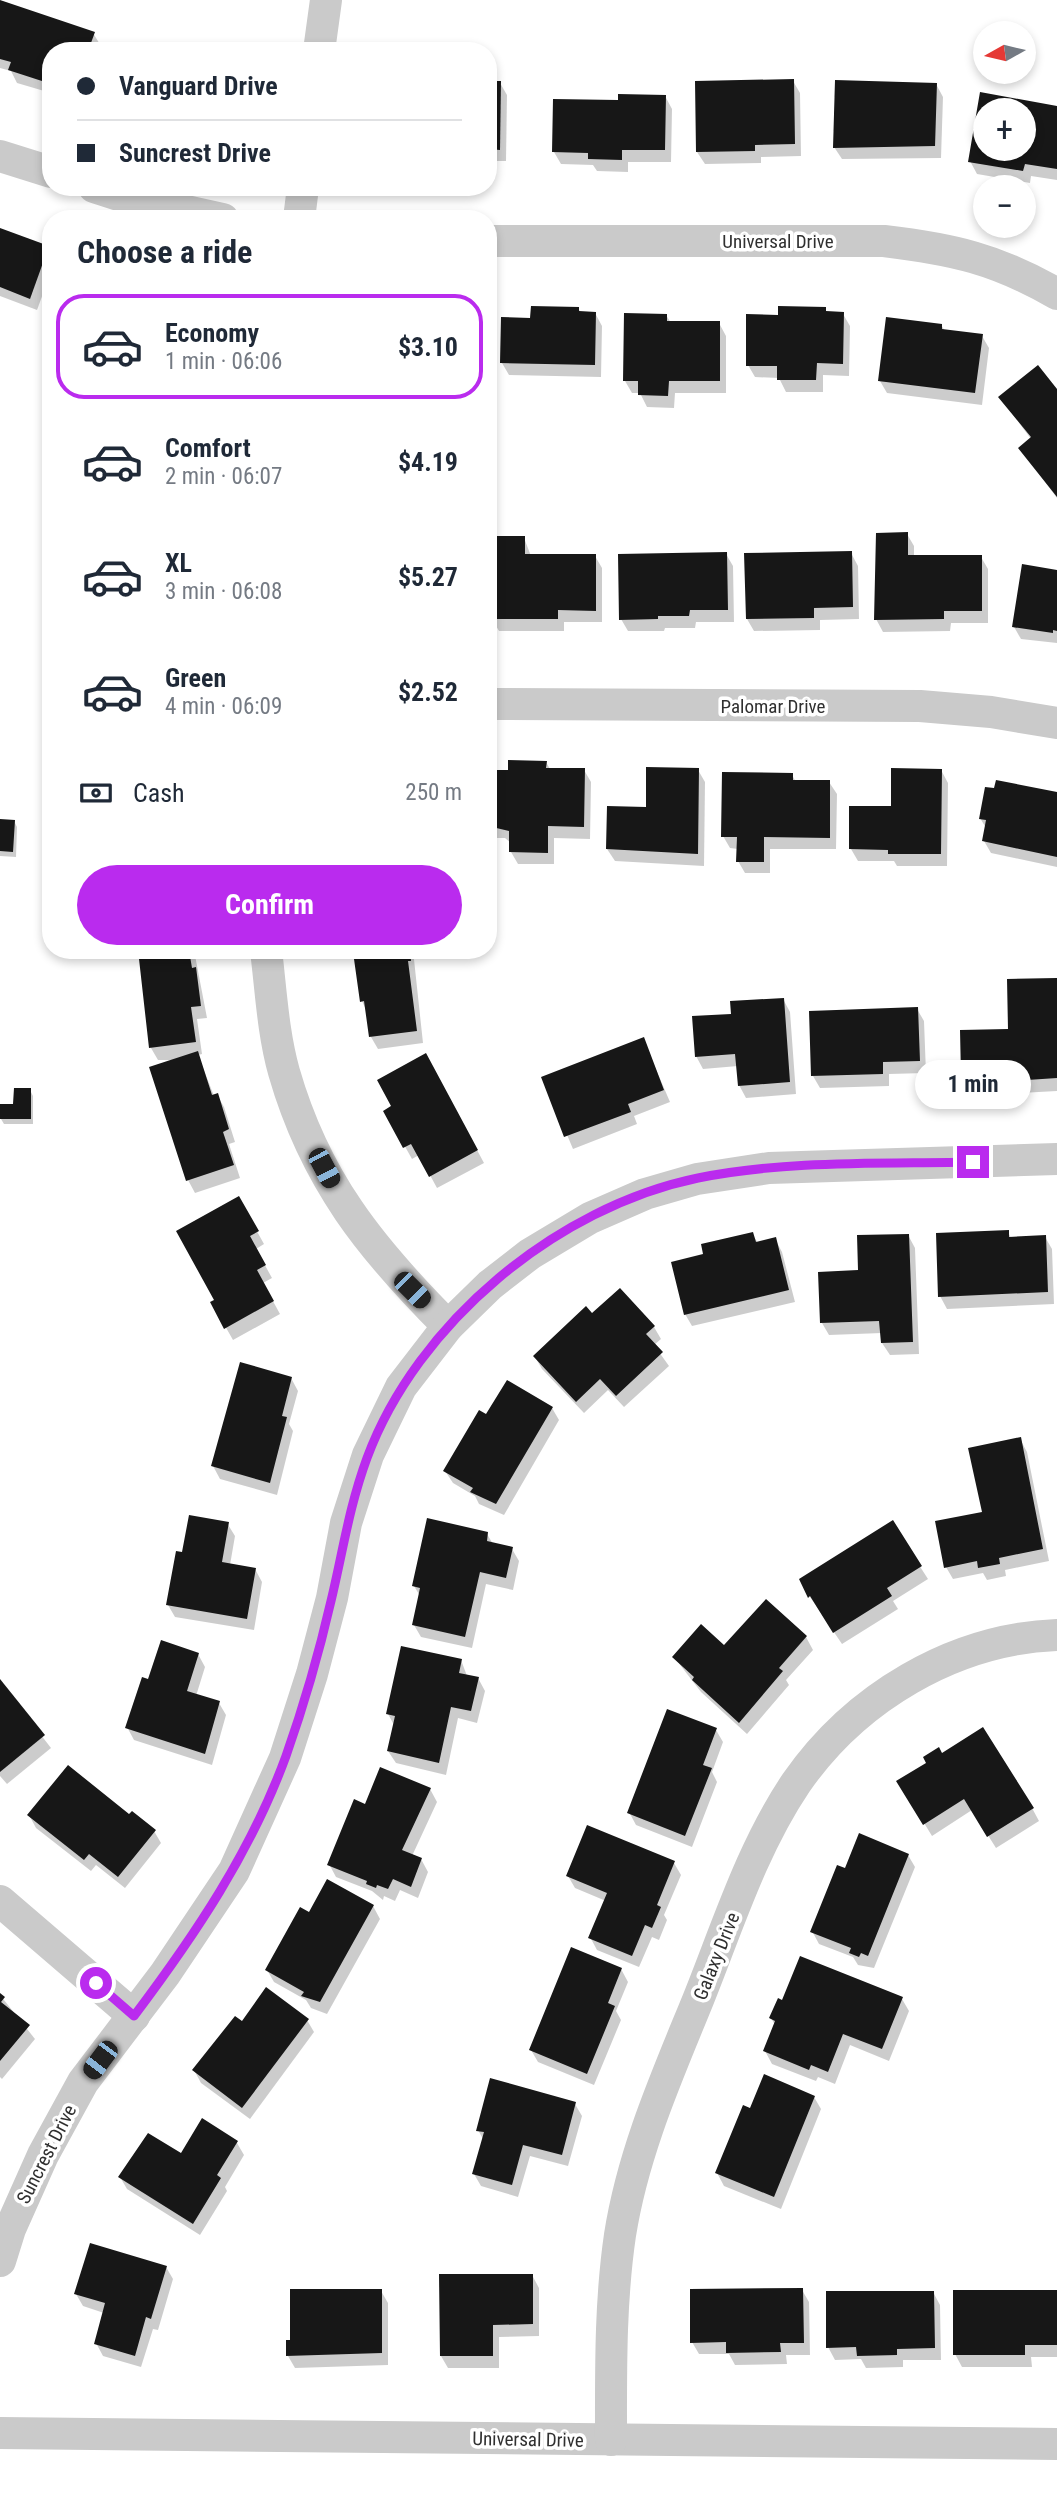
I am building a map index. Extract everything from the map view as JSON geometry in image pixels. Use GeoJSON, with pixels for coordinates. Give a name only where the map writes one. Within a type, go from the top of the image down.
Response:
{"type":"FeatureCollection","features":[{"type":"Feature","properties":{"kind":"street"},"geometry":{"type":"LineString","coordinates":[[321,42],[326,0]]}},
{"type":"Feature","properties":{"kind":"street"},"geometry":{"type":"LineString","coordinates":[[0,156],[42,169]]}},
{"type":"Feature","properties":{"kind":"street"},"geometry":{"type":"LineString","coordinates":[[122,196],[182,210]]}},
{"type":"Feature","properties":{"kind":"street","name":"Universal Drive"},"geometry":{"type":"LineString","coordinates":[[497,241],[884,241],[940,248],[993,261],[1057,295]]}},
{"type":"Feature","properties":{"kind":"street","name":"Palomar Drive"},"geometry":{"type":"LineString","coordinates":[[497,704],[920,706],[991,712],[1057,723]]}},
{"type":"Feature","properties":{"kind":"street"},"geometry":{"type":"LineString","coordinates":[[267,959],[284,1072],[312,1147],[347,1213],[394,1272],[448,1326]]}},
{"type":"Feature","properties":{"kind":"street","name":"Suncrest Drive"},"geometry":{"type":"LineString","coordinates":[[0,2261],[10,2229],[43,2155],[83,2082],[192,1937],[234,1871],[285,1758],[312,1674],[332,1598],[346,1523],[368,1455],[401,1387],[448,1326],[490,1285],[590,1218],[645,1194],[696,1179],[769,1168],[1057,1159]]}},
{"type":"Feature","properties":{"kind":"street","name":"Galaxy Drive"},"geometry":{"type":"LineString","coordinates":[[611,2440],[612,2298],[632,2173],[660,2093],[750,1872],[782,1808],[796,1784],[824,1748],[863,1712],[905,1680],[990,1643],[1057,1635]]}},
{"type":"Feature","properties":{"kind":"street"},"geometry":{"type":"LineString","coordinates":[[0,1901],[134,2016]]}},
{"type":"Feature","properties":{"kind":"street","name":"Universal Drive"},"geometry":{"type":"LineString","coordinates":[[0,2433],[1057,2444]]}},
{"type":"Feature","properties":{"kind":"building"},"geometry":{"type":"Polygon","coordinates":[[[0,0],[95,32],[91,42],[42,42],[42,81],[8,70],[11,62],[0,59],[0,0]]]}},
{"type":"Feature","properties":{"kind":"building"},"geometry":{"type":"Polygon","coordinates":[[[794,79],[795,144],[755,145],[755,151],[696,152],[695,81],[794,79]]]}},
{"type":"Feature","properties":{"kind":"building"},"geometry":{"type":"Polygon","coordinates":[[[835,80],[937,83],[935,146],[833,148],[835,80]]]}},
{"type":"Feature","properties":{"kind":"building"},"geometry":{"type":"Polygon","coordinates":[[[497,81],[501,81],[500,150],[497,150],[497,81]]]}},
{"type":"Feature","properties":{"kind":"building"},"geometry":{"type":"Polygon","coordinates":[[[980,92],[1013,98],[979,98],[980,92]]]}},
{"type":"Feature","properties":{"kind":"building"},"geometry":{"type":"Polygon","coordinates":[[[618,94],[666,95],[665,150],[622,150],[622,160],[588,159],[588,153],[552,152],[553,99],[618,100],[618,94]]]}},
{"type":"Feature","properties":{"kind":"building"},"geometry":{"type":"Polygon","coordinates":[[[1036,102],[1057,106],[1057,169],[1025,164],[1023,171],[968,162],[973,133],[973,161],[1036,161],[1036,102]]]}},
{"type":"Feature","properties":{"kind":"building"},"geometry":{"type":"Polygon","coordinates":[[[0,228],[42,243],[42,266],[30,299],[0,287],[0,228]]]}},
{"type":"Feature","properties":{"kind":"building"},"geometry":{"type":"Polygon","coordinates":[[[531,306],[579,307],[579,311],[596,312],[595,365],[500,363],[501,317],[530,318],[531,306]]]}},
{"type":"Feature","properties":{"kind":"building"},"geometry":{"type":"Polygon","coordinates":[[[778,306],[826,307],[826,311],[844,312],[843,364],[817,363],[816,380],[777,380],[777,366],[746,366],[746,314],[778,315],[778,306]]]}},
{"type":"Feature","properties":{"kind":"building"},"geometry":{"type":"Polygon","coordinates":[[[624,313],[667,314],[667,321],[720,321],[720,381],[669,381],[668,396],[638,395],[638,381],[623,381],[624,313]]]}},
{"type":"Feature","properties":{"kind":"building"},"geometry":{"type":"Polygon","coordinates":[[[886,317],[942,324],[942,329],[983,334],[975,393],[878,381],[886,317]]]}},
{"type":"Feature","properties":{"kind":"building"},"geometry":{"type":"Polygon","coordinates":[[[1038,365],[1057,389],[1057,497],[1018,448],[1031,437],[998,397],[1038,365]]]}},
{"type":"Feature","properties":{"kind":"building"},"geometry":{"type":"Polygon","coordinates":[[[908,532],[908,555],[982,555],[982,611],[944,611],[944,619],[874,620],[876,533],[908,532]]]}},
{"type":"Feature","properties":{"kind":"building"},"geometry":{"type":"Polygon","coordinates":[[[497,536],[525,536],[525,554],[596,554],[596,611],[558,610],[558,619],[497,619],[497,536]]]}},
{"type":"Feature","properties":{"kind":"building"},"geometry":{"type":"Polygon","coordinates":[[[852,551],[853,607],[814,608],[814,618],[746,619],[744,553],[852,551]]]}},
{"type":"Feature","properties":{"kind":"building"},"geometry":{"type":"Polygon","coordinates":[[[727,552],[728,610],[690,610],[689,616],[619,620],[618,554],[727,552]]]}},
{"type":"Feature","properties":{"kind":"building"},"geometry":{"type":"Polygon","coordinates":[[[1022,564],[1057,570],[1057,631],[1053,630],[1053,633],[1012,627],[1022,564]]]}},
{"type":"Feature","properties":{"kind":"building"},"geometry":{"type":"Polygon","coordinates":[[[508,760],[547,761],[546,768],[585,768],[584,827],[548,826],[548,853],[509,852],[509,831],[497,828],[497,770],[508,770],[508,760]]]}},
{"type":"Feature","properties":{"kind":"building"},"geometry":{"type":"Polygon","coordinates":[[[646,767],[699,768],[698,854],[606,849],[607,806],[646,807],[646,767]]]}},
{"type":"Feature","properties":{"kind":"building"},"geometry":{"type":"Polygon","coordinates":[[[891,768],[942,769],[941,854],[888,854],[888,850],[849,849],[849,806],[891,806],[891,768]]]}},
{"type":"Feature","properties":{"kind":"building"},"geometry":{"type":"Polygon","coordinates":[[[722,772],[793,773],[793,780],[830,780],[830,838],[764,837],[764,862],[736,862],[737,837],[721,837],[722,772]]]}},
{"type":"Feature","properties":{"kind":"building"},"geometry":{"type":"Polygon","coordinates":[[[996,780],[1057,792],[1057,857],[982,841],[986,820],[979,819],[985,787],[994,788],[996,780]]]}},
{"type":"Feature","properties":{"kind":"building"},"geometry":{"type":"Polygon","coordinates":[[[0,819],[15,820],[13,852],[0,851],[0,819]]]}},
{"type":"Feature","properties":{"kind":"building"},"geometry":{"type":"Polygon","coordinates":[[[139,959],[190,959],[192,968],[196,967],[201,1006],[191,1007],[196,1042],[149,1048],[139,959]]]}},
{"type":"Feature","properties":{"kind":"building"},"geometry":{"type":"Polygon","coordinates":[[[354,959],[411,959],[408,961],[417,1031],[369,1037],[364,1001],[360,1002],[354,959]]]}},
{"type":"Feature","properties":{"kind":"building"},"geometry":{"type":"Polygon","coordinates":[[[1057,978],[1057,1078],[996,1082],[996,1075],[961,1076],[960,1030],[1008,1029],[1007,979],[1057,978]]]}},
{"type":"Feature","properties":{"kind":"building"},"geometry":{"type":"Polygon","coordinates":[[[784,998],[790,1082],[738,1086],[735,1054],[695,1057],[692,1016],[731,1014],[730,1001],[784,998]]]}},
{"type":"Feature","properties":{"kind":"building"},"geometry":{"type":"Polygon","coordinates":[[[918,1007],[920,1061],[883,1062],[883,1074],[811,1076],[809,1011],[918,1007]]]}},
{"type":"Feature","properties":{"kind":"building"},"geometry":{"type":"Polygon","coordinates":[[[644,1037],[664,1090],[628,1104],[631,1112],[564,1137],[541,1077],[644,1037]]]}},
{"type":"Feature","properties":{"kind":"building"},"geometry":{"type":"Polygon","coordinates":[[[198,1051],[212,1095],[218,1093],[229,1129],[223,1132],[234,1165],[186,1181],[149,1067],[198,1051]]]}},
{"type":"Feature","properties":{"kind":"building"},"geometry":{"type":"Polygon","coordinates":[[[426,1053],[478,1150],[429,1177],[411,1144],[403,1148],[383,1111],[391,1106],[377,1080],[426,1053]]]}},
{"type":"Feature","properties":{"kind":"building"},"geometry":{"type":"Polygon","coordinates":[[[14,1088],[31,1088],[31,1119],[0,1119],[0,1104],[13,1104],[14,1088]]]}},
{"type":"Feature","properties":{"kind":"building"},"geometry":{"type":"Polygon","coordinates":[[[239,1196],[259,1231],[250,1236],[266,1265],[257,1270],[274,1301],[224,1329],[210,1302],[214,1300],[176,1231],[239,1196]]]}},
{"type":"Feature","properties":{"kind":"building"},"geometry":{"type":"Polygon","coordinates":[[[1009,1230],[1009,1237],[1046,1235],[1048,1292],[938,1297],[936,1233],[1009,1230]]]}},
{"type":"Feature","properties":{"kind":"building"},"geometry":{"type":"Polygon","coordinates":[[[753,1232],[756,1242],[776,1237],[789,1290],[684,1315],[671,1262],[703,1254],[701,1244],[753,1232]]]}},
{"type":"Feature","properties":{"kind":"building"},"geometry":{"type":"Polygon","coordinates":[[[909,1234],[913,1342],[881,1343],[879,1321],[820,1323],[818,1272],[858,1270],[857,1235],[909,1234]]]}},
{"type":"Feature","properties":{"kind":"building"},"geometry":{"type":"Polygon","coordinates":[[[620,1288],[655,1326],[646,1334],[663,1352],[616,1396],[600,1379],[576,1402],[533,1356],[586,1306],[592,1313],[620,1288]]]}},
{"type":"Feature","properties":{"kind":"building"},"geometry":{"type":"Polygon","coordinates":[[[240,1362],[292,1377],[282,1416],[287,1417],[270,1483],[211,1466],[240,1362]]]}},
{"type":"Feature","properties":{"kind":"building"},"geometry":{"type":"Polygon","coordinates":[[[507,1380],[553,1407],[496,1504],[470,1492],[473,1488],[443,1471],[479,1410],[486,1414],[507,1380]]]}},
{"type":"Feature","properties":{"kind":"building"},"geometry":{"type":"Polygon","coordinates":[[[1021,1437],[1043,1549],[999,1558],[1000,1564],[978,1568],[977,1561],[944,1568],[935,1521],[982,1512],[968,1448],[1021,1437]]]}},
{"type":"Feature","properties":{"kind":"building"},"geometry":{"type":"Polygon","coordinates":[[[189,1515],[229,1522],[222,1562],[256,1568],[247,1619],[166,1605],[176,1551],[182,1552],[189,1515]]]}},
{"type":"Feature","properties":{"kind":"building"},"geometry":{"type":"Polygon","coordinates":[[[427,1518],[488,1532],[487,1541],[513,1547],[506,1578],[480,1572],[465,1637],[412,1625],[420,1588],[412,1586],[427,1518]]]}},
{"type":"Feature","properties":{"kind":"building"},"geometry":{"type":"Polygon","coordinates":[[[893,1520],[922,1566],[887,1588],[892,1596],[833,1633],[810,1596],[808,1598],[799,1579],[893,1520]]]}},
{"type":"Feature","properties":{"kind":"building"},"geometry":{"type":"Polygon","coordinates":[[[766,1599],[807,1636],[779,1668],[783,1671],[739,1723],[692,1680],[694,1677],[672,1657],[701,1624],[724,1645],[766,1599]]]}},
{"type":"Feature","properties":{"kind":"building"},"geometry":{"type":"Polygon","coordinates":[[[161,1640],[199,1653],[187,1691],[220,1701],[205,1754],[125,1728],[142,1677],[148,1679],[161,1640]]]}},
{"type":"Feature","properties":{"kind":"building"},"geometry":{"type":"Polygon","coordinates":[[[401,1646],[462,1659],[459,1673],[479,1677],[471,1711],[451,1707],[439,1763],[387,1751],[395,1716],[386,1714],[401,1646]]]}},
{"type":"Feature","properties":{"kind":"building"},"geometry":{"type":"Polygon","coordinates":[[[0,1679],[45,1735],[0,1772],[0,1679]]]}},
{"type":"Feature","properties":{"kind":"building"},"geometry":{"type":"Polygon","coordinates":[[[667,1709],[717,1728],[703,1765],[712,1768],[685,1836],[627,1813],[667,1709]]]}},
{"type":"Feature","properties":{"kind":"building"},"geometry":{"type":"Polygon","coordinates":[[[983,1727],[1034,1808],[987,1837],[964,1799],[923,1825],[896,1781],[926,1763],[923,1757],[939,1747],[942,1753],[983,1727]]]}},
{"type":"Feature","properties":{"kind":"building"},"geometry":{"type":"Polygon","coordinates":[[[68,1765],[129,1814],[132,1811],[156,1830],[118,1877],[89,1854],[84,1860],[27,1815],[68,1765]]]}},
{"type":"Feature","properties":{"kind":"building"},"geometry":{"type":"Polygon","coordinates":[[[380,1767],[431,1788],[402,1850],[422,1858],[411,1887],[393,1879],[388,1889],[377,1885],[376,1888],[366,1884],[367,1881],[327,1865],[354,1799],[365,1804],[380,1767]]]}},
{"type":"Feature","properties":{"kind":"building"},"geometry":{"type":"Polygon","coordinates":[[[587,1825],[675,1861],[657,1905],[661,1907],[652,1928],[645,1925],[632,1956],[588,1938],[607,1893],[566,1876],[587,1825]]]}},
{"type":"Feature","properties":{"kind":"building"},"geometry":{"type":"Polygon","coordinates":[[[859,1833],[909,1854],[868,1956],[861,1953],[859,1957],[849,1953],[851,1948],[810,1932],[837,1865],[845,1868],[859,1833]]]}},
{"type":"Feature","properties":{"kind":"building"},"geometry":{"type":"Polygon","coordinates":[[[327,1879],[374,1905],[320,2002],[301,1996],[304,1992],[265,1970],[300,1907],[309,1912],[327,1879]]]}},
{"type":"Feature","properties":{"kind":"building"},"geometry":{"type":"Polygon","coordinates":[[[571,1947],[622,1968],[608,2003],[615,2006],[587,2074],[529,2050],[571,1947]]]}},
{"type":"Feature","properties":{"kind":"building"},"geometry":{"type":"Polygon","coordinates":[[[800,1956],[903,1997],[882,2049],[843,2034],[828,2072],[811,2065],[809,2070],[763,2051],[775,2021],[769,2018],[778,1998],[782,2000],[800,1956]]]}},
{"type":"Feature","properties":{"kind":"building"},"geometry":{"type":"Polygon","coordinates":[[[266,1987],[309,2019],[242,2108],[192,2070],[235,2016],[242,2021],[266,1987]]]}},
{"type":"Feature","properties":{"kind":"building"},"geometry":{"type":"Polygon","coordinates":[[[0,1993],[5,1997],[1,2002],[30,2025],[0,2061],[0,1993]]]}},
{"type":"Feature","properties":{"kind":"building"},"geometry":{"type":"Polygon","coordinates":[[[764,2074],[815,2096],[774,2197],[715,2173],[743,2105],[750,2108],[764,2074]]]}},
{"type":"Feature","properties":{"kind":"building"},"geometry":{"type":"Polygon","coordinates":[[[490,2078],[576,2102],[562,2155],[523,2145],[512,2185],[472,2174],[484,2132],[476,2131],[490,2078]]]}},
{"type":"Feature","properties":{"kind":"building"},"geometry":{"type":"Polygon","coordinates":[[[202,2118],[238,2141],[217,2175],[221,2178],[193,2224],[118,2177],[148,2133],[181,2153],[202,2118]]]}},
{"type":"Feature","properties":{"kind":"building"},"geometry":{"type":"Polygon","coordinates":[[[90,2243],[167,2266],[151,2319],[146,2317],[135,2356],[94,2344],[105,2303],[74,2294],[90,2243]]]}},
{"type":"Feature","properties":{"kind":"building"},"geometry":{"type":"Polygon","coordinates":[[[439,2274],[533,2274],[533,2324],[493,2325],[493,2356],[440,2356],[439,2274]]]}},
{"type":"Feature","properties":{"kind":"building"},"geometry":{"type":"Polygon","coordinates":[[[803,2288],[804,2343],[780,2343],[781,2352],[726,2353],[726,2342],[690,2343],[690,2289],[803,2288]]]}},
{"type":"Feature","properties":{"kind":"building"},"geometry":{"type":"Polygon","coordinates":[[[290,2289],[382,2289],[382,2353],[286,2356],[286,2340],[290,2340],[290,2289]]]}},
{"type":"Feature","properties":{"kind":"building"},"geometry":{"type":"Polygon","coordinates":[[[953,2290],[1057,2290],[1057,2345],[1025,2345],[1025,2355],[953,2355],[953,2290]]]}},
{"type":"Feature","properties":{"kind":"building"},"geometry":{"type":"Polygon","coordinates":[[[826,2291],[934,2291],[935,2348],[897,2349],[897,2355],[857,2356],[856,2347],[826,2348],[826,2291]]]}},
{"type":"Feature","properties":{"kind":"route"},"geometry":{"type":"LineString","coordinates":[[96,1983],[134,2016],[192,1937],[234,1871],[285,1758],[312,1674],[332,1598],[346,1523],[368,1455],[401,1387],[448,1326],[490,1285],[530,1254],[590,1218],[645,1194],[696,1179],[769,1168],[973,1162]]}}]}
